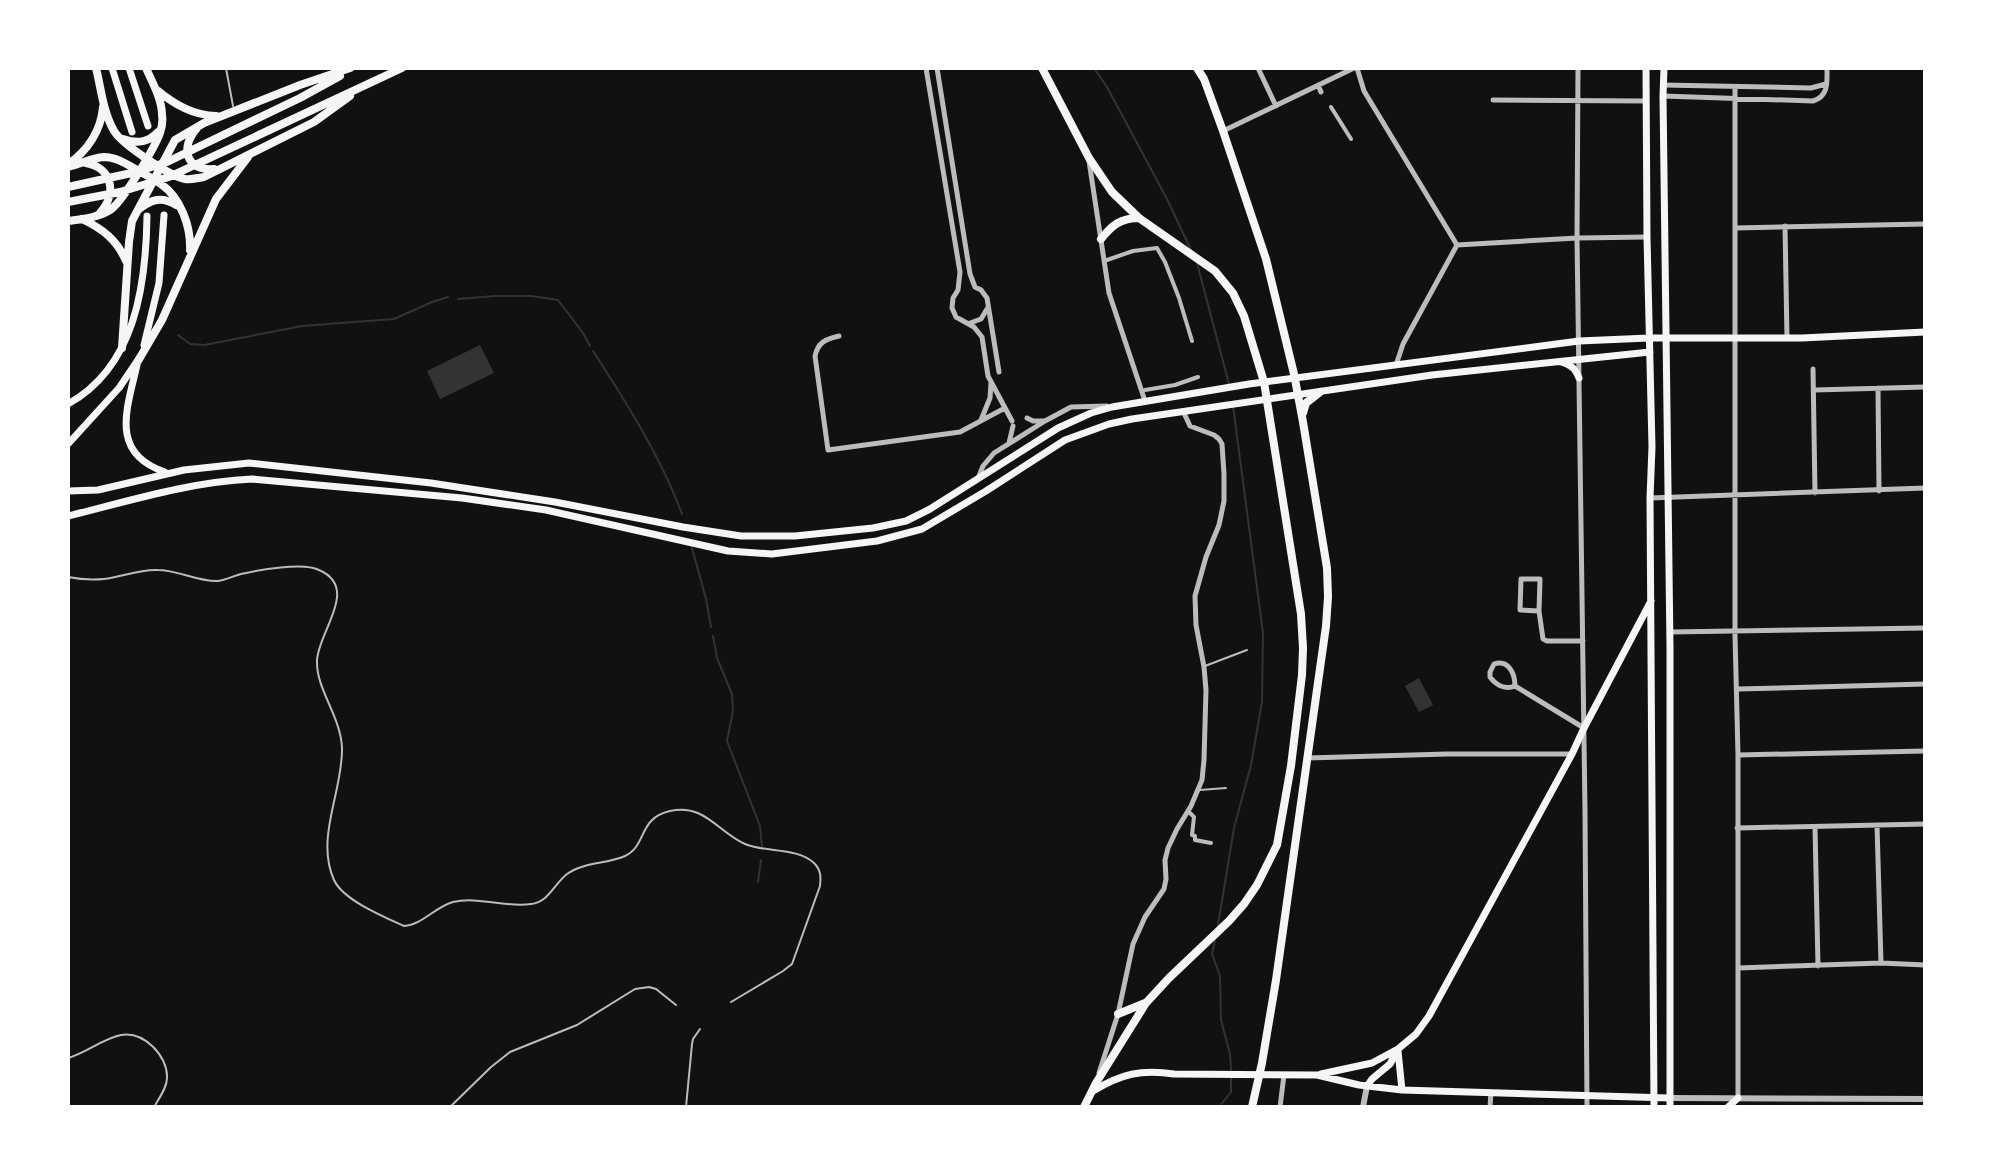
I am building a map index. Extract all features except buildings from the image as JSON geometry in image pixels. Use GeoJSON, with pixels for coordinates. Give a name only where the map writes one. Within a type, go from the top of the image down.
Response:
{"type":"FeatureCollection","features":[{"type":"Feature","properties":{"kind":"main road"},"geometry":{"type":"LineString","coordinates":[[96,68],[108,118],[116,135],[146,158],[178,177],[190,180],[204,177],[314,122],[367,84]]}},
{"type":"Feature","properties":{"kind":"main road"},"geometry":{"type":"LineString","coordinates":[[112,68],[132,132]]}},
{"type":"Feature","properties":{"kind":"main road"},"geometry":{"type":"LineString","coordinates":[[129,68],[148,126]]}},
{"type":"Feature","properties":{"kind":"main road"},"geometry":{"type":"LineString","coordinates":[[68,221],[96,216],[112,209],[158,138],[162,124],[161,108],[146,68]]}},
{"type":"Feature","properties":{"kind":"main road"},"geometry":{"type":"LineString","coordinates":[[122,348],[130,232],[135,213],[175,140],[221,116],[352,68]]}},
{"type":"Feature","properties":{"kind":"main road"},"geometry":{"type":"LineString","coordinates":[[68,187],[167,162],[300,98],[352,68]]}},
{"type":"Feature","properties":{"kind":"main road"},"geometry":{"type":"LineString","coordinates":[[68,202],[120,192],[169,177],[402,68]]}},
{"type":"Feature","properties":{"kind":"main road"},"geometry":{"type":"LineString","coordinates":[[1042,68],[1089,158],[1112,192],[1139,218],[1215,271],[1233,293],[1244,316],[1264,382],[1303,636],[1297,721],[1277,845],[1268,865],[1244,904],[1146,1003],[1084,1107]]}},
{"type":"Feature","properties":{"kind":"main road"},"geometry":{"type":"LineString","coordinates":[[1197,68],[1223,131],[1266,259],[1298,395],[1327,568],[1326,626],[1276,980],[1252,1107]]}},
{"type":"Feature","properties":{"kind":"main road"},"geometry":{"type":"LineString","coordinates":[[1646,68],[1652,447],[1654,1102]]}},
{"type":"Feature","properties":{"kind":"main road"},"geometry":{"type":"LineString","coordinates":[[1317,1075],[1402,1090],[1587,1095],[1670,1102],[1664,68]]}},
{"type":"Feature","properties":{"kind":"main road"},"geometry":{"type":"LineString","coordinates":[[154,87],[190,111],[221,116]]}},
{"type":"Feature","properties":{"kind":"main road"},"geometry":{"type":"LineString","coordinates":[[68,166],[90,144],[100,122],[104,102]]}},
{"type":"Feature","properties":{"kind":"main road"},"geometry":{"type":"LineString","coordinates":[[204,123],[189,139],[190,161],[200,168],[222,168]]}},
{"type":"Feature","properties":{"kind":"main road"},"geometry":{"type":"LineString","coordinates":[[116,135],[140,142],[153,137],[162,124]]}},
{"type":"Feature","properties":{"kind":"main road"},"geometry":{"type":"LineString","coordinates":[[68,444],[119,388],[138,361],[162,320],[216,199],[251,153]]}},
{"type":"Feature","properties":{"kind":"main road"},"geometry":{"type":"LineString","coordinates":[[68,166],[111,158],[167,189],[180,208],[189,231],[188,259]]}},
{"type":"Feature","properties":{"kind":"main road"},"geometry":{"type":"LineString","coordinates":[[82,163],[101,169],[109,183],[110,198],[96,216]]}},
{"type":"Feature","properties":{"kind":"main road"},"geometry":{"type":"LineString","coordinates":[[135,213],[158,199],[180,208]]}},
{"type":"Feature","properties":{"kind":"main road"},"geometry":{"type":"LineString","coordinates":[[164,215],[159,283],[126,415],[127,435],[137,457],[167,473]]}},
{"type":"Feature","properties":{"kind":"main road"},"geometry":{"type":"LineString","coordinates":[[68,404],[97,384],[122,348],[142,286],[147,216]]}},
{"type":"Feature","properties":{"kind":"main road"},"geometry":{"type":"LineString","coordinates":[[1101,239],[1118,222],[1139,218]]}},
{"type":"Feature","properties":{"kind":"main road"},"geometry":{"type":"LineString","coordinates":[[82,219],[111,237],[128,265]]}},
{"type":"Feature","properties":{"kind":"main road"},"geometry":{"type":"LineString","coordinates":[[68,491],[98,490],[167,473],[249,463],[431,483],[555,502],[683,527],[761,537],[795,536],[898,523],[930,509],[1058,428],[1112,407],[1177,395],[1579,341],[1787,338],[1925,332]]}},
{"type":"Feature","properties":{"kind":"main road"},"geometry":{"type":"LineString","coordinates":[[68,516],[186,486],[252,479],[546,510],[728,551],[772,554],[890,539],[922,529],[1065,440],[1109,424],[1432,375],[1650,352]]}},
{"type":"Feature","properties":{"kind":"main road"},"geometry":{"type":"LineString","coordinates":[[1559,361],[1575,369],[1579,378]]}},
{"type":"Feature","properties":{"kind":"main road"},"geometry":{"type":"LineString","coordinates":[[1303,422],[1306,403],[1320,392]]}},
{"type":"Feature","properties":{"kind":"main road"},"geometry":{"type":"LineString","coordinates":[[1147,417],[1146,405],[1177,395]]}},
{"type":"Feature","properties":{"kind":"main road"},"geometry":{"type":"LineString","coordinates":[[1091,1092],[1114,1079],[1157,1071],[1174,1074],[1317,1075],[1372,1063],[1398,1049],[1416,1034],[1429,1016],[1572,754],[1651,600]]}},
{"type":"Feature","properties":{"kind":"main road"},"geometry":{"type":"LineString","coordinates":[[1652,616],[1661,628],[1669,632]]}},
{"type":"Feature","properties":{"kind":"main road"},"geometry":{"type":"LineString","coordinates":[[1277,845],[1293,849]]}},
{"type":"Feature","properties":{"kind":"main road"},"geometry":{"type":"LineString","coordinates":[[1118,1014],[1146,1003]]}},
{"type":"Feature","properties":{"kind":"main road"},"geometry":{"type":"LineString","coordinates":[[1367,1086],[1390,1064],[1398,1049]]}},
{"type":"Feature","properties":{"kind":"main road"},"geometry":{"type":"LineString","coordinates":[[1398,1049],[1402,1090]]}},
{"type":"Feature","properties":{"kind":"main road"},"geometry":{"type":"LineString","coordinates":[[1728,1107],[1738,1098]]}},
{"type":"Feature","properties":{"kind":"street"},"geometry":{"type":"LineString","coordinates":[[926,68],[960,272],[952,308],[956,317],[969,323],[982,337],[991,382],[990,398],[981,421]]}},
{"type":"Feature","properties":{"kind":"street"},"geometry":{"type":"LineString","coordinates":[[937,68],[967,257],[975,287],[988,302],[981,319],[969,323]]}},
{"type":"Feature","properties":{"kind":"street"},"geometry":{"type":"LineString","coordinates":[[1204,68],[1204,79]]}},
{"type":"Feature","properties":{"kind":"street"},"geometry":{"type":"LineString","coordinates":[[1258,68],[1276,106]]}},
{"type":"Feature","properties":{"kind":"street"},"geometry":{"type":"LineString","coordinates":[[1223,131],[1355,68],[1364,91],[1457,245]]}},
{"type":"Feature","properties":{"kind":"street"},"geometry":{"type":"LineString","coordinates":[[1578,68],[1577,238],[1587,1107]]}},
{"type":"Feature","properties":{"kind":"street"},"geometry":{"type":"LineString","coordinates":[[1663,96],[1813,101],[1823,95],[1827,68]]}},
{"type":"Feature","properties":{"kind":"street"},"geometry":{"type":"LineString","coordinates":[[1663,85],[1811,88],[1827,83]]}},
{"type":"Feature","properties":{"kind":"street"},"geometry":{"type":"LineString","coordinates":[[1318,85],[1321,92]]}},
{"type":"Feature","properties":{"kind":"street"},"geometry":{"type":"LineString","coordinates":[[1735,87],[1738,1098]]}},
{"type":"Feature","properties":{"kind":"street"},"geometry":{"type":"LineString","coordinates":[[1493,100],[1645,101]]}},
{"type":"Feature","properties":{"kind":"street"},"geometry":{"type":"LineString","coordinates":[[1331,107],[1351,139]]}},
{"type":"Feature","properties":{"kind":"street"},"geometry":{"type":"LineString","coordinates":[[1089,158],[1111,301],[1145,401]]}},
{"type":"Feature","properties":{"kind":"street"},"geometry":{"type":"LineString","coordinates":[[1735,228],[1925,224]]}},
{"type":"Feature","properties":{"kind":"street"},"geometry":{"type":"LineString","coordinates":[[1785,226],[1787,338]]}},
{"type":"Feature","properties":{"kind":"street"},"geometry":{"type":"LineString","coordinates":[[1457,245],[1647,237]]}},
{"type":"Feature","properties":{"kind":"street"},"geometry":{"type":"LineString","coordinates":[[1396,366],[1403,344],[1457,245]]}},
{"type":"Feature","properties":{"kind":"street"},"geometry":{"type":"LineString","coordinates":[[1107,260],[1133,251],[1159,250],[1179,298],[1192,341]]}},
{"type":"Feature","properties":{"kind":"street"},"geometry":{"type":"LineString","coordinates":[[958,290],[975,287]]}},
{"type":"Feature","properties":{"kind":"street"},"geometry":{"type":"LineString","coordinates":[[987,309],[999,372]]}},
{"type":"Feature","properties":{"kind":"street"},"geometry":{"type":"LineString","coordinates":[[839,336],[821,343],[815,356],[828,450],[953,433],[967,429],[1005,408]]}},
{"type":"Feature","properties":{"kind":"street"},"geometry":{"type":"LineString","coordinates":[[1813,369],[1815,493]]}},
{"type":"Feature","properties":{"kind":"street"},"geometry":{"type":"LineString","coordinates":[[1145,390],[1198,377]]}},
{"type":"Feature","properties":{"kind":"street"},"geometry":{"type":"LineString","coordinates":[[991,382],[1013,424],[1009,443]]}},
{"type":"Feature","properties":{"kind":"street"},"geometry":{"type":"LineString","coordinates":[[1814,390],[1925,387]]}},
{"type":"Feature","properties":{"kind":"street"},"geometry":{"type":"LineString","coordinates":[[1878,388],[1879,491]]}},
{"type":"Feature","properties":{"kind":"street"},"geometry":{"type":"LineString","coordinates":[[979,477],[986,461],[1065,409],[1077,406],[1112,407]]}},
{"type":"Feature","properties":{"kind":"street"},"geometry":{"type":"LineString","coordinates":[[1096,1083],[1118,1014],[1133,944],[1145,917],[1164,889],[1168,848],[1202,780],[1206,690],[1195,596],[1224,501],[1222,444],[1214,435],[1190,426],[1185,411]]}},
{"type":"Feature","properties":{"kind":"street"},"geometry":{"type":"LineString","coordinates":[[1027,418],[1045,421]]}},
{"type":"Feature","properties":{"kind":"street"},"geometry":{"type":"LineString","coordinates":[[1650,498],[1925,488]]}},
{"type":"Feature","properties":{"kind":"street"},"geometry":{"type":"LineString","coordinates":[[1539,611],[1520,610],[1521,579],[1540,579],[1539,611],[1543,639],[1583,641]]}},
{"type":"Feature","properties":{"kind":"street"},"geometry":{"type":"LineString","coordinates":[[1669,632],[1925,628]]}},
{"type":"Feature","properties":{"kind":"street"},"geometry":{"type":"LineString","coordinates":[[1515,686],[1513,672],[1508,666],[1494,664],[1490,672],[1493,681],[1505,687],[1515,686],[1584,728]]}},
{"type":"Feature","properties":{"kind":"street"},"geometry":{"type":"LineString","coordinates":[[1738,689],[1925,684]]}},
{"type":"Feature","properties":{"kind":"street"},"geometry":{"type":"LineString","coordinates":[[1738,755],[1925,751]]}},
{"type":"Feature","properties":{"kind":"street"},"geometry":{"type":"LineString","coordinates":[[1306,758],[1572,754]]}},
{"type":"Feature","properties":{"kind":"street"},"geometry":{"type":"LineString","coordinates":[[1188,811],[1194,817],[1192,835],[1195,840],[1211,843]]}},
{"type":"Feature","properties":{"kind":"street"},"geometry":{"type":"LineString","coordinates":[[1737,828],[1925,824]]}},
{"type":"Feature","properties":{"kind":"street"},"geometry":{"type":"LineString","coordinates":[[1877,825],[1881,963]]}},
{"type":"Feature","properties":{"kind":"street"},"geometry":{"type":"LineString","coordinates":[[1815,827],[1818,966]]}},
{"type":"Feature","properties":{"kind":"street"},"geometry":{"type":"LineString","coordinates":[[1738,968],[1881,963],[1925,965]]}},
{"type":"Feature","properties":{"kind":"street"},"geometry":{"type":"LineString","coordinates":[[1280,1107],[1284,1075]]}},
{"type":"Feature","properties":{"kind":"street"},"geometry":{"type":"LineString","coordinates":[[1363,1107],[1367,1086]]}},
{"type":"Feature","properties":{"kind":"street"},"geometry":{"type":"LineString","coordinates":[[1490,1107],[1491,1092]]}},
{"type":"Feature","properties":{"kind":"street"},"geometry":{"type":"LineString","coordinates":[[1670,1102],[1738,1098],[1915,1103],[1925,1099]]}},
{"type":"Feature","properties":{"kind":"lane"},"geometry":{"type":"LineString","coordinates":[[226,68],[234,111]]}},
{"type":"Feature","properties":{"kind":"lane"},"geometry":{"type":"LineString","coordinates":[[68,577],[104,579],[156,569],[214,581],[291,567],[313,567],[330,576],[337,590],[336,607],[318,647],[317,661],[340,730],[342,751],[327,844],[329,864],[335,883],[345,894],[404,926],[411,926],[439,907],[461,900],[511,906],[541,902],[578,868],[625,856],[634,850],[646,825],[660,814],[674,810],[697,811],[748,846],[797,854],[814,863],[821,873],[820,886],[792,964],[731,1002]]}},
{"type":"Feature","properties":{"kind":"lane"},"geometry":{"type":"LineString","coordinates":[[1204,667],[1247,650]]}},
{"type":"Feature","properties":{"kind":"lane"},"geometry":{"type":"LineString","coordinates":[[1199,790],[1226,788]]}},
{"type":"Feature","properties":{"kind":"lane"},"geometry":{"type":"LineString","coordinates":[[450,1107],[510,1052],[577,1025],[635,989],[656,989],[676,1005]]}},
{"type":"Feature","properties":{"kind":"lane"},"geometry":{"type":"LineString","coordinates":[[686,1107],[692,1044],[700,1029]]}},
{"type":"Feature","properties":{"kind":"lane"},"geometry":{"type":"LineString","coordinates":[[68,1058],[122,1035],[139,1038],[158,1052],[167,1074],[167,1081],[154,1107]]}},
{"type":"Feature","properties":{"kind":"shaded area"},"geometry":{"type":"Polygon","coordinates":[[[480,345],[494,373],[440,399],[427,371],[480,345]]]}},
{"type":"Feature","properties":{"kind":"shaded area"},"geometry":{"type":"Polygon","coordinates":[[[1419,678],[1433,705],[1419,712],[1405,686],[1419,678]]]}},
{"type":"Feature","properties":{"kind":"waterway"},"geometry":{"type":"LineString","coordinates":[[1094,68],[1167,199],[1191,250]]}},
{"type":"Feature","properties":{"kind":"waterway"},"geometry":{"type":"LineString","coordinates":[[1197,263],[1229,384]]}},
{"type":"Feature","properties":{"kind":"waterway"},"geometry":{"type":"LineString","coordinates":[[458,299],[531,296],[558,300],[590,346]]}},
{"type":"Feature","properties":{"kind":"waterway"},"geometry":{"type":"LineString","coordinates":[[178,335],[190,344],[204,345],[302,326],[394,319],[448,297]]}},
{"type":"Feature","properties":{"kind":"waterway"},"geometry":{"type":"LineString","coordinates":[[593,351],[653,451],[682,514]]}},
{"type":"Feature","properties":{"kind":"waterway"},"geometry":{"type":"LineString","coordinates":[[1218,925],[1234,828],[1251,765],[1262,702],[1263,633],[1233,406]]}},
{"type":"Feature","properties":{"kind":"waterway"},"geometry":{"type":"LineString","coordinates":[[692,548],[711,627]]}},
{"type":"Feature","properties":{"kind":"waterway"},"geometry":{"type":"LineString","coordinates":[[713,636],[717,658],[732,694],[733,711],[727,741],[760,826],[762,847]]}},
{"type":"Feature","properties":{"kind":"waterway"},"geometry":{"type":"LineString","coordinates":[[758,882],[761,860]]}},
{"type":"Feature","properties":{"kind":"waterway"},"geometry":{"type":"LineString","coordinates":[[1215,940],[1212,954],[1220,976],[1221,1020],[1231,1070]]}},
{"type":"Feature","properties":{"kind":"waterway"},"geometry":{"type":"LineString","coordinates":[[1219,1107],[1231,1092],[1231,1077]]}}]}
